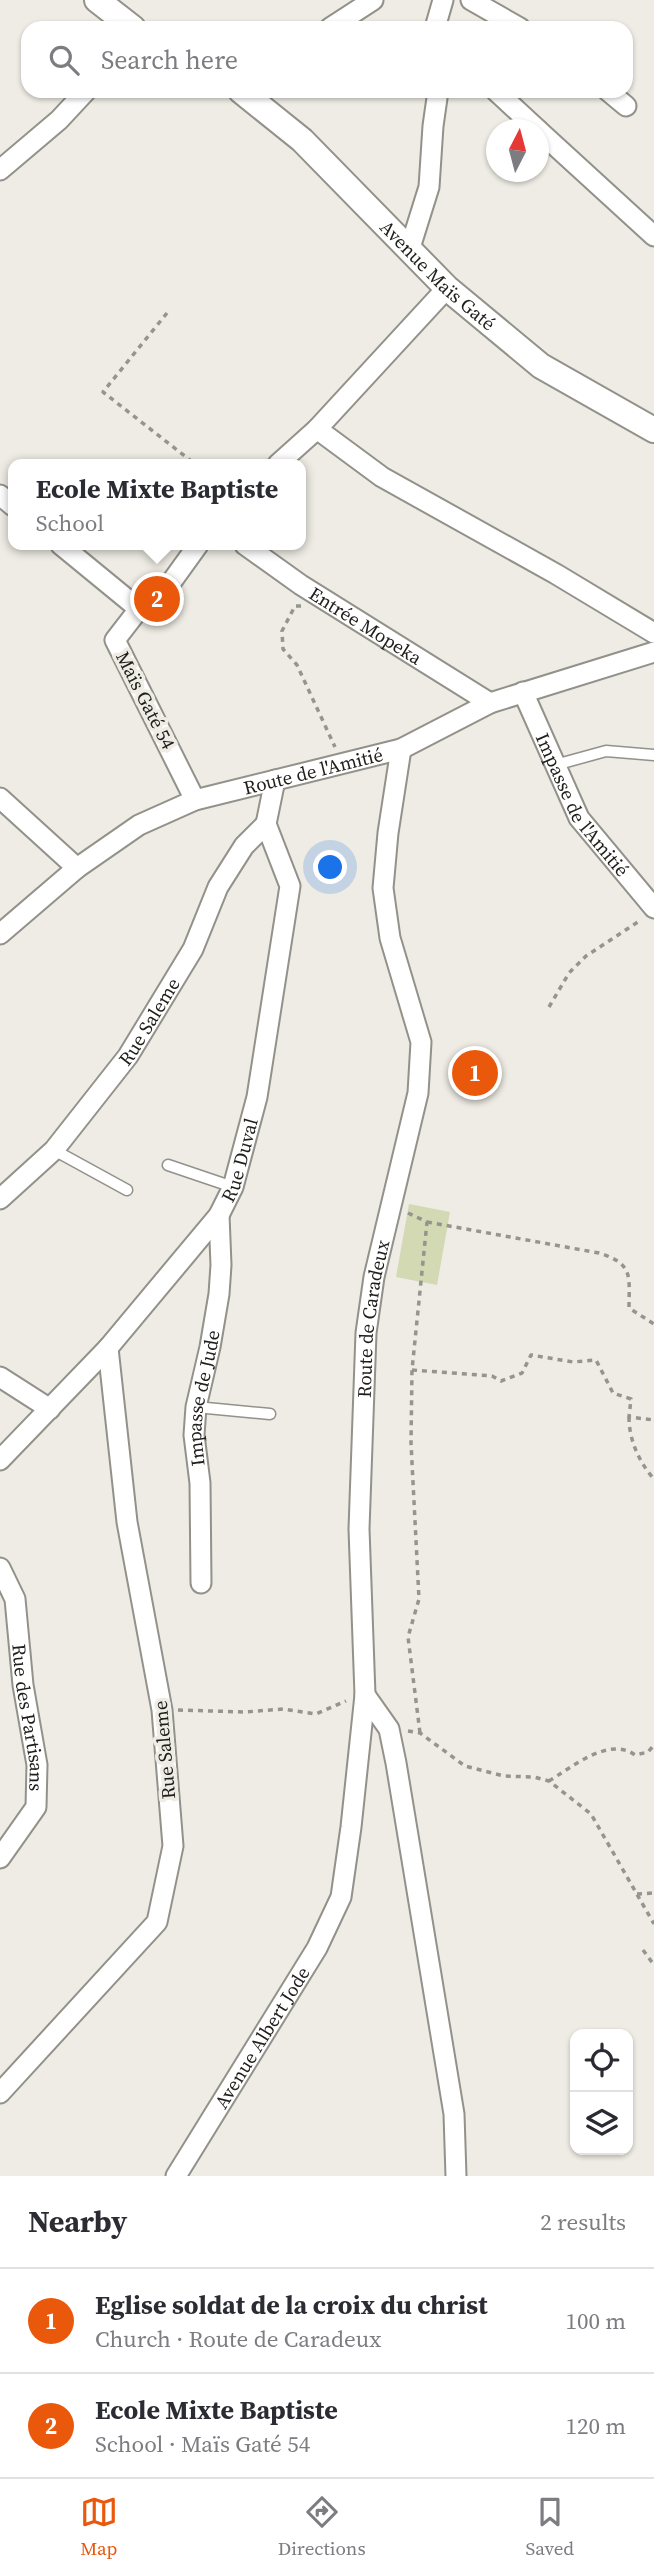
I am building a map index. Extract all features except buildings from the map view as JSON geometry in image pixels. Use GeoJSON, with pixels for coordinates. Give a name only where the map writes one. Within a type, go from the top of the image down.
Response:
{"type":"FeatureCollection","features":[{"type":"Feature","properties":{"kind":"street"},"geometry":{"type":"LineString","coordinates":[[97,0],[124,21]]}},
{"type":"Feature","properties":{"kind":"street"},"geometry":{"type":"LineString","coordinates":[[341,21],[373,0]]}},
{"type":"Feature","properties":{"kind":"street"},"geometry":{"type":"LineString","coordinates":[[437,21],[443,0]]}},
{"type":"Feature","properties":{"kind":"street"},"geometry":{"type":"LineString","coordinates":[[471,0],[508,21]]}},
{"type":"Feature","properties":{"kind":"street"},"geometry":{"type":"LineString","coordinates":[[0,170],[59,120],[79,98]]}},
{"type":"Feature","properties":{"kind":"street","name":"Avenue Maïs Gaté"},"geometry":{"type":"LineString","coordinates":[[251,98],[302,140],[447,288],[541,366],[654,430]]}},
{"type":"Feature","properties":{"kind":"street"},"geometry":{"type":"LineString","coordinates":[[409,251],[429,187],[437,98]]}},
{"type":"Feature","properties":{"kind":"street"},"geometry":{"type":"LineString","coordinates":[[504,98],[526,119]]}},
{"type":"Feature","properties":{"kind":"street"},"geometry":{"type":"LineString","coordinates":[[616,98],[626,106]]}},
{"type":"Feature","properties":{"kind":"street"},"geometry":{"type":"LineString","coordinates":[[549,140],[654,236]]}},
{"type":"Feature","properties":{"kind":"street"},"geometry":{"type":"LineString","coordinates":[[284,459],[317,429],[447,288]]}},
{"type":"Feature","properties":{"kind":"street"},"geometry":{"type":"LineString","coordinates":[[317,429],[382,477],[556,574],[654,633]]}},
{"type":"Feature","properties":{"kind":"street"},"geometry":{"type":"LineString","coordinates":[[67,550],[139,609]]}},
{"type":"Feature","properties":{"kind":"street","name":"Maïs Gaté 54"},"geometry":{"type":"LineString","coordinates":[[194,550],[162,595],[139,609],[115,640],[195,800]]}},
{"type":"Feature","properties":{"kind":"street","name":"Entrée Mopeka"},"geometry":{"type":"LineString","coordinates":[[252,550],[330,603],[490,703]]}},
{"type":"Feature","properties":{"kind":"street","name":"Route de l'Amitié"},"geometry":{"type":"LineString","coordinates":[[0,934],[77,868],[139,825],[195,800],[401,749],[490,703],[654,652]]}},
{"type":"Feature","properties":{"kind":"street","name":"Impasse de l'Amitié"},"geometry":{"type":"LineString","coordinates":[[523,692],[579,818],[648,913]]}},
{"type":"Feature","properties":{"kind":"street","name":"Route de Caradeux"},"geometry":{"type":"LineString","coordinates":[[341,1897],[365,1695],[359,1529],[366,1346],[374,1277],[418,1093],[421,1042],[390,938],[383,888],[401,749]]}},
{"type":"Feature","properties":{"kind":"street"},"geometry":{"type":"LineString","coordinates":[[266,824],[275,780]]}},
{"type":"Feature","properties":{"kind":"street"},"geometry":{"type":"LineString","coordinates":[[0,798],[77,868]]}},
{"type":"Feature","properties":{"kind":"street","name":"Rue Saleme"},"geometry":{"type":"LineString","coordinates":[[0,1199],[54,1150],[128,1056],[193,949],[218,887],[244,845],[266,824]]}},
{"type":"Feature","properties":{"kind":"street","name":"Rue Duval"},"geometry":{"type":"LineString","coordinates":[[0,1460],[108,1348],[219,1215],[233,1186],[257,1097],[290,886],[266,824]]}},
{"type":"Feature","properties":{"kind":"street","name":"Impasse de Jude"},"geometry":{"type":"LineString","coordinates":[[201,1583],[200,1483],[194,1435],[196,1407],[219,1294],[219,1215]]}},
{"type":"Feature","properties":{"kind":"street","name":"Rue Saleme"},"geometry":{"type":"LineString","coordinates":[[0,2093],[157,1922],[173,1846],[162,1710],[127,1522],[108,1348]]}},
{"type":"Feature","properties":{"kind":"street"},"geometry":{"type":"LineString","coordinates":[[0,1377],[50,1409]]}},
{"type":"Feature","properties":{"kind":"street","name":"Rue des Partisans"},"geometry":{"type":"LineString","coordinates":[[0,1568],[15,1599],[23,1685],[37,1765],[36,1807],[0,1858]]}},
{"type":"Feature","properties":{"kind":"street"},"geometry":{"type":"LineString","coordinates":[[365,1695],[389,1729],[442,2033],[454,2114],[456,2176]]}},
{"type":"Feature","properties":{"kind":"street","name":"Avenue Albert Jode"},"geometry":{"type":"LineString","coordinates":[[176,2176],[317,1948],[341,1897]]}},
{"type":"Feature","properties":{"kind":"lane"},"geometry":{"type":"LineString","coordinates":[[554,766],[606,751],[654,755]]}},
{"type":"Feature","properties":{"kind":"lane"},"geometry":{"type":"LineString","coordinates":[[54,1150],[127,1190]]}},
{"type":"Feature","properties":{"kind":"lane"},"geometry":{"type":"LineString","coordinates":[[168,1165],[233,1186]]}},
{"type":"Feature","properties":{"kind":"lane"},"geometry":{"type":"LineString","coordinates":[[196,1407],[270,1415]]}},
{"type":"Feature","properties":{"kind":"path"},"geometry":{"type":"LineString","coordinates":[[167,313],[103,392],[189,459]]}},
{"type":"Feature","properties":{"kind":"path"},"geometry":{"type":"LineString","coordinates":[[330,603],[295,606],[282,631],[283,649],[297,665],[342,762]]}},
{"type":"Feature","properties":{"kind":"path"},"geometry":{"type":"LineString","coordinates":[[550,1007],[569,973],[586,956],[648,913]]}},
{"type":"Feature","properties":{"kind":"path"},"geometry":{"type":"LineString","coordinates":[[390,1204],[427,1222],[617,1258],[626,1267],[629,1277],[629,1308],[654,1324]]}},
{"type":"Feature","properties":{"kind":"path"},"geometry":{"type":"LineString","coordinates":[[420,1733],[408,1637],[419,1599],[411,1443],[412,1370],[427,1222]]}},
{"type":"Feature","properties":{"kind":"path"},"geometry":{"type":"LineString","coordinates":[[412,1370],[492,1376],[501,1381],[522,1373],[531,1355],[573,1362],[596,1360],[613,1393],[631,1399],[629,1434],[646,1470],[654,1479]]}},
{"type":"Feature","properties":{"kind":"path"},"geometry":{"type":"LineString","coordinates":[[629,1418],[654,1420]]}},
{"type":"Feature","properties":{"kind":"path"},"geometry":{"type":"LineString","coordinates":[[162,1710],[246,1713],[283,1709],[316,1714],[365,1695]]}},
{"type":"Feature","properties":{"kind":"path"},"geometry":{"type":"LineString","coordinates":[[389,1729],[420,1733],[465,1766],[504,1776],[534,1777],[549,1781],[591,1814],[654,1924]]}},
{"type":"Feature","properties":{"kind":"path"},"geometry":{"type":"LineString","coordinates":[[549,1781],[588,1757],[614,1748],[628,1750],[635,1755],[648,1752],[654,1745]]}},
{"type":"Feature","properties":{"kind":"path"},"geometry":{"type":"LineString","coordinates":[[637,1894],[654,1893]]}},
{"type":"Feature","properties":{"kind":"path"},"geometry":{"type":"LineString","coordinates":[[643,1950],[654,1965]]}},
{"type":"Feature","properties":{"kind":"green space"},"geometry":{"type":"Polygon","coordinates":[[[409,1204],[450,1212],[437,1285],[396,1277],[409,1204]]]}},
{"type":"Feature","properties":{"kind":"place","name":"Ecole Mixte Baptiste"},"geometry":{"type":"Point","coordinates":[157,599]}},
{"type":"Feature","properties":{"kind":"place","name":"Eglise soldat de la croix du christ"},"geometry":{"type":"Point","coordinates":[475,1073]}}]}
